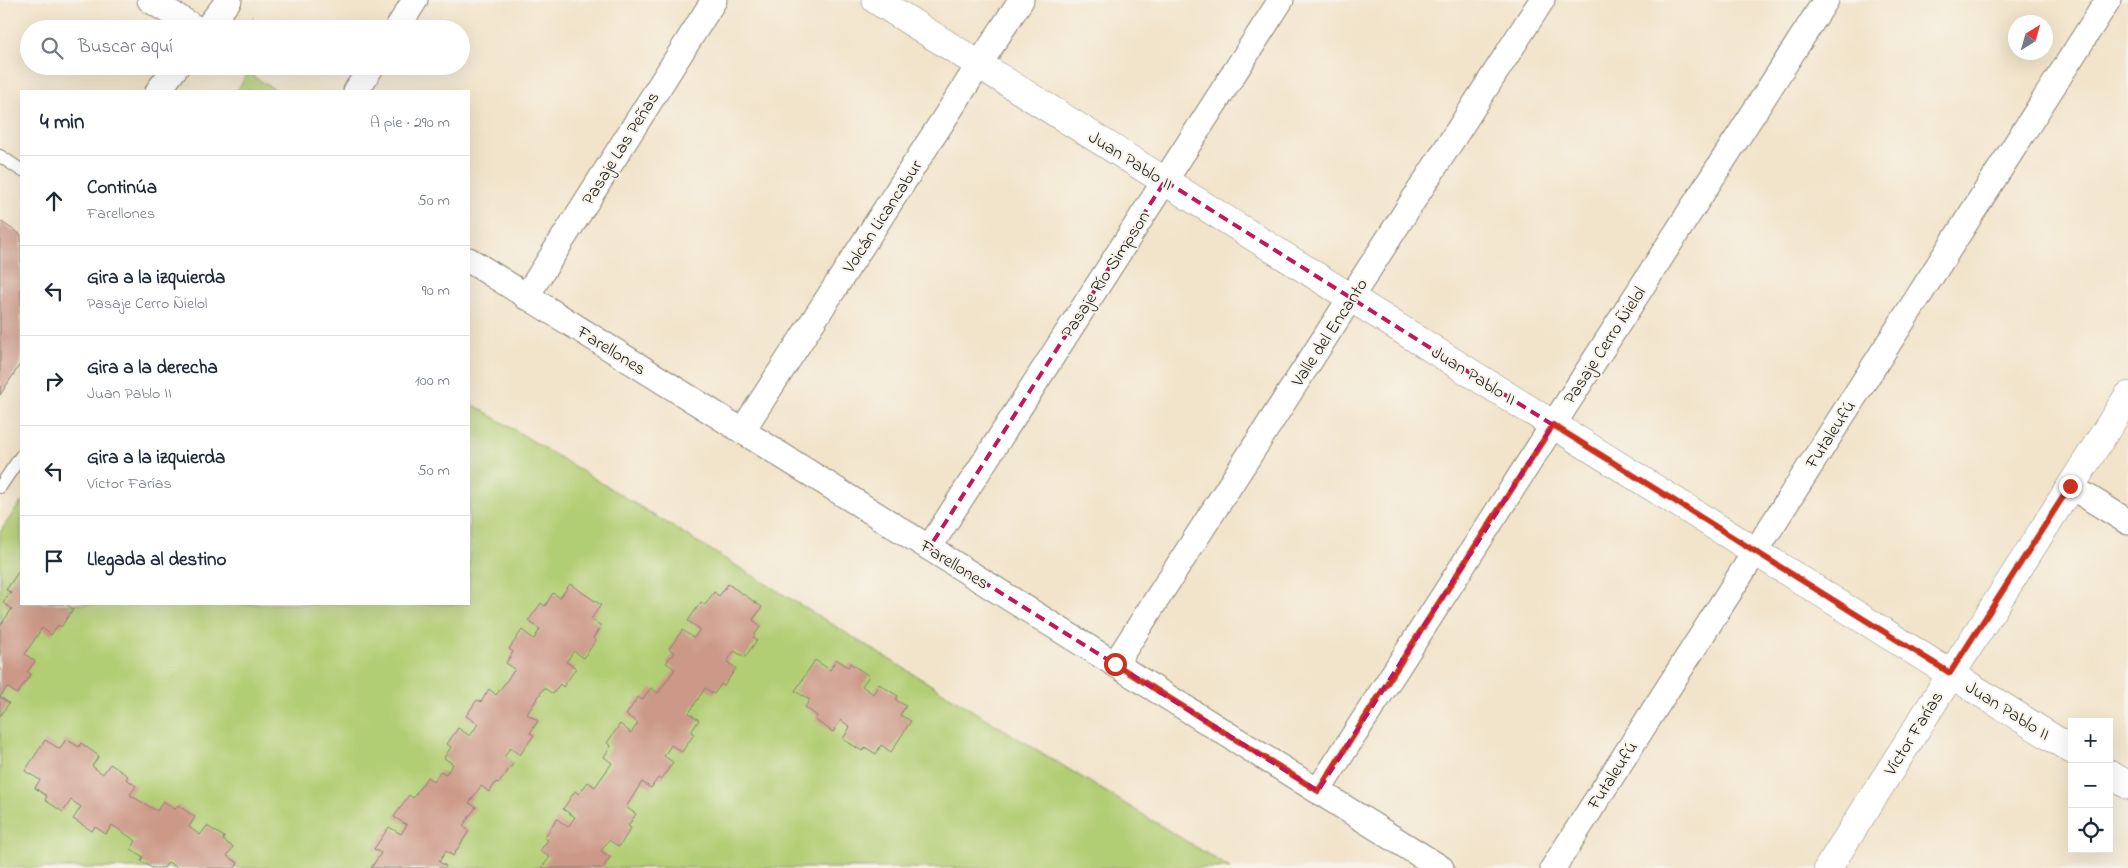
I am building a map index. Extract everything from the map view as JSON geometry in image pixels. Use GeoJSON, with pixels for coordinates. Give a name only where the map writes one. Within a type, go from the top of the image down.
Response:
{"type":"FeatureCollection","features":[{"type":"Feature","properties":{"kind":"street"},"geometry":{"type":"LineString","coordinates":[[150,0],[182,20]]}},
{"type":"Feature","properties":{"kind":"street"},"geometry":{"type":"LineString","coordinates":[[213,20],[229,0]]}},
{"type":"Feature","properties":{"kind":"street"},"geometry":{"type":"LineString","coordinates":[[403,20],[415,0]]}},
{"type":"Feature","properties":{"kind":"street","name":"Pasaje Las Peñas"},"geometry":{"type":"LineString","coordinates":[[526,296],[714,0]]}},
{"type":"Feature","properties":{"kind":"street","name":"Juan Pablo II"},"geometry":{"type":"LineString","coordinates":[[876,0],[2068,747]]}},
{"type":"Feature","properties":{"kind":"street","name":"Volcán Licancabur"},"geometry":{"type":"LineString","coordinates":[[742,431],[1021,0]]}},
{"type":"Feature","properties":{"kind":"street","name":"Pasaje Río Simpson"},"geometry":{"type":"LineString","coordinates":[[929,548],[1281,0]]}},
{"type":"Feature","properties":{"kind":"street","name":"Valle del Encanto"},"geometry":{"type":"LineString","coordinates":[[1115,664],[1542,0]]}},
{"type":"Feature","properties":{"kind":"street","name":"Pasaje Cerro Ñielol"},"geometry":{"type":"LineString","coordinates":[[1318,791],[1826,0]]}},
{"type":"Feature","properties":{"kind":"street","name":"Futaleufú"},"geometry":{"type":"LineString","coordinates":[[1553,868],[2108,0]]}},
{"type":"Feature","properties":{"kind":"street"},"geometry":{"type":"LineString","coordinates":[[159,90],[170,75]]}},
{"type":"Feature","properties":{"kind":"street"},"geometry":{"type":"LineString","coordinates":[[357,90],[366,75]]}},
{"type":"Feature","properties":{"kind":"street","name":"Farellones"},"geometry":{"type":"LineString","coordinates":[[470,261],[1442,868]]}},
{"type":"Feature","properties":{"kind":"street","name":"Víctor Farías"},"geometry":{"type":"LineString","coordinates":[[1835,866],[1950,673],[2128,396]]}},
{"type":"Feature","properties":{"kind":"street"},"geometry":{"type":"LineString","coordinates":[[2070,486],[2128,522]]}},
{"type":"Feature","properties":{"kind":"street"},"geometry":{"type":"LineString","coordinates":[[2113,776],[2128,785]]}},
{"type":"Feature","properties":{"kind":"lane"},"geometry":{"type":"LineString","coordinates":[[0,156],[20,169]]}},
{"type":"Feature","properties":{"kind":"lane"},"geometry":{"type":"LineString","coordinates":[[0,488],[20,458]]}},
{"type":"Feature","properties":{"kind":"highlighted area"},"geometry":{"type":"Polygon","coordinates":[[[1165,181],[1553,425],[1318,791],[929,548],[1165,181]]]}},
{"type":"Feature","properties":{"kind":"green space"},"geometry":{"type":"Polygon","coordinates":[[[247,75],[251,75],[275,90],[238,90],[247,75]]]}},
{"type":"Feature","properties":{"kind":"green space"},"geometry":{"type":"Polygon","coordinates":[[[470,403],[1230,868],[0,868],[0,532],[20,503],[20,605],[470,605],[470,403]]]}},
{"type":"Feature","properties":{"kind":"building"},"geometry":{"type":"Polygon","coordinates":[[[0,221],[20,234],[20,365],[0,395],[0,221]]]}},
{"type":"Feature","properties":{"kind":"building"},"geometry":{"type":"Polygon","coordinates":[[[19,571],[20,605],[67,605],[73,609],[61,627],[58,625],[51,635],[42,628],[25,654],[35,661],[27,672],[31,674],[17,694],[7,687],[0,697],[0,626],[12,609],[3,603],[11,592],[6,590],[19,571]]]}},
{"type":"Feature","properties":{"kind":"building"},"geometry":{"type":"Polygon","coordinates":[[[570,584],[601,605],[591,619],[601,626],[593,638],[596,640],[584,658],[574,651],[566,662],[576,668],[563,687],[560,684],[553,694],[544,688],[527,714],[538,721],[530,733],[534,735],[520,755],[510,748],[504,757],[513,764],[499,783],[496,782],[489,792],[481,786],[469,803],[476,807],[463,826],[469,831],[453,856],[446,851],[439,862],[446,866],[445,868],[371,868],[381,853],[374,849],[389,827],[401,834],[407,825],[394,817],[409,795],[413,798],[427,777],[434,782],[440,771],[446,774],[453,764],[444,758],[451,747],[447,744],[458,728],[470,736],[478,724],[466,716],[477,700],[481,702],[489,689],[496,695],[515,669],[506,663],[513,652],[509,649],[522,630],[534,639],[540,629],[528,621],[541,603],[545,606],[553,593],[560,598],[570,584]]]}},
{"type":"Feature","properties":{"kind":"building"},"geometry":{"type":"Polygon","coordinates":[[[728,584],[762,607],[753,620],[761,626],[753,637],[757,640],[745,657],[734,651],[727,662],[736,668],[724,686],[721,684],[714,694],[705,688],[689,713],[699,720],[691,732],[694,734],[682,752],[671,745],[664,756],[673,762],[661,780],[658,778],[651,788],[642,782],[626,807],[636,814],[628,826],[631,828],[619,847],[609,840],[601,851],[610,857],[603,868],[542,867],[550,857],[540,851],[548,840],[544,838],[557,819],[568,827],[575,817],[563,809],[575,791],[579,794],[588,782],[595,787],[612,763],[604,757],[611,746],[607,743],[620,724],[631,733],[638,723],[626,715],[638,697],[642,700],[651,688],[658,693],[675,669],[666,663],[674,652],[669,649],[682,630],[694,638],[700,629],[688,621],[701,602],[705,605],[714,592],[719,596],[728,584]]]}},
{"type":"Feature","properties":{"kind":"building"},"geometry":{"type":"Polygon","coordinates":[[[836,659],[848,667],[850,663],[869,676],[862,686],[873,694],[879,684],[898,696],[896,700],[906,706],[900,715],[911,721],[891,752],[881,745],[876,754],[865,747],[862,751],[843,739],[850,727],[841,720],[833,732],[815,720],[817,716],[805,707],[810,700],[795,691],[815,660],[830,670],[836,659]]]}},
{"type":"Feature","properties":{"kind":"building"},"geometry":{"type":"Polygon","coordinates":[[[0,697],[9,703],[0,716],[0,697]]]}},
{"type":"Feature","properties":{"kind":"building"},"geometry":{"type":"Polygon","coordinates":[[[66,739],[79,747],[81,743],[99,756],[92,766],[103,774],[110,764],[128,776],[126,779],[136,786],[130,795],[157,811],[163,801],[175,809],[178,805],[195,817],[189,827],[200,835],[207,826],[224,837],[223,840],[233,847],[227,856],[238,863],[235,868],[178,868],[168,862],[164,868],[152,868],[141,861],[143,857],[131,849],[136,841],[112,825],[106,834],[95,827],[92,831],[73,819],[81,807],[71,800],[63,812],[45,800],[47,796],[35,788],[40,780],[25,771],[45,740],[60,749],[66,739]]]}},
{"type":"Feature","properties":{"kind":"route"},"geometry":{"type":"LineString","coordinates":[[1115,664],[1318,791],[1553,425],[1950,673],[2070,486]]}}]}
